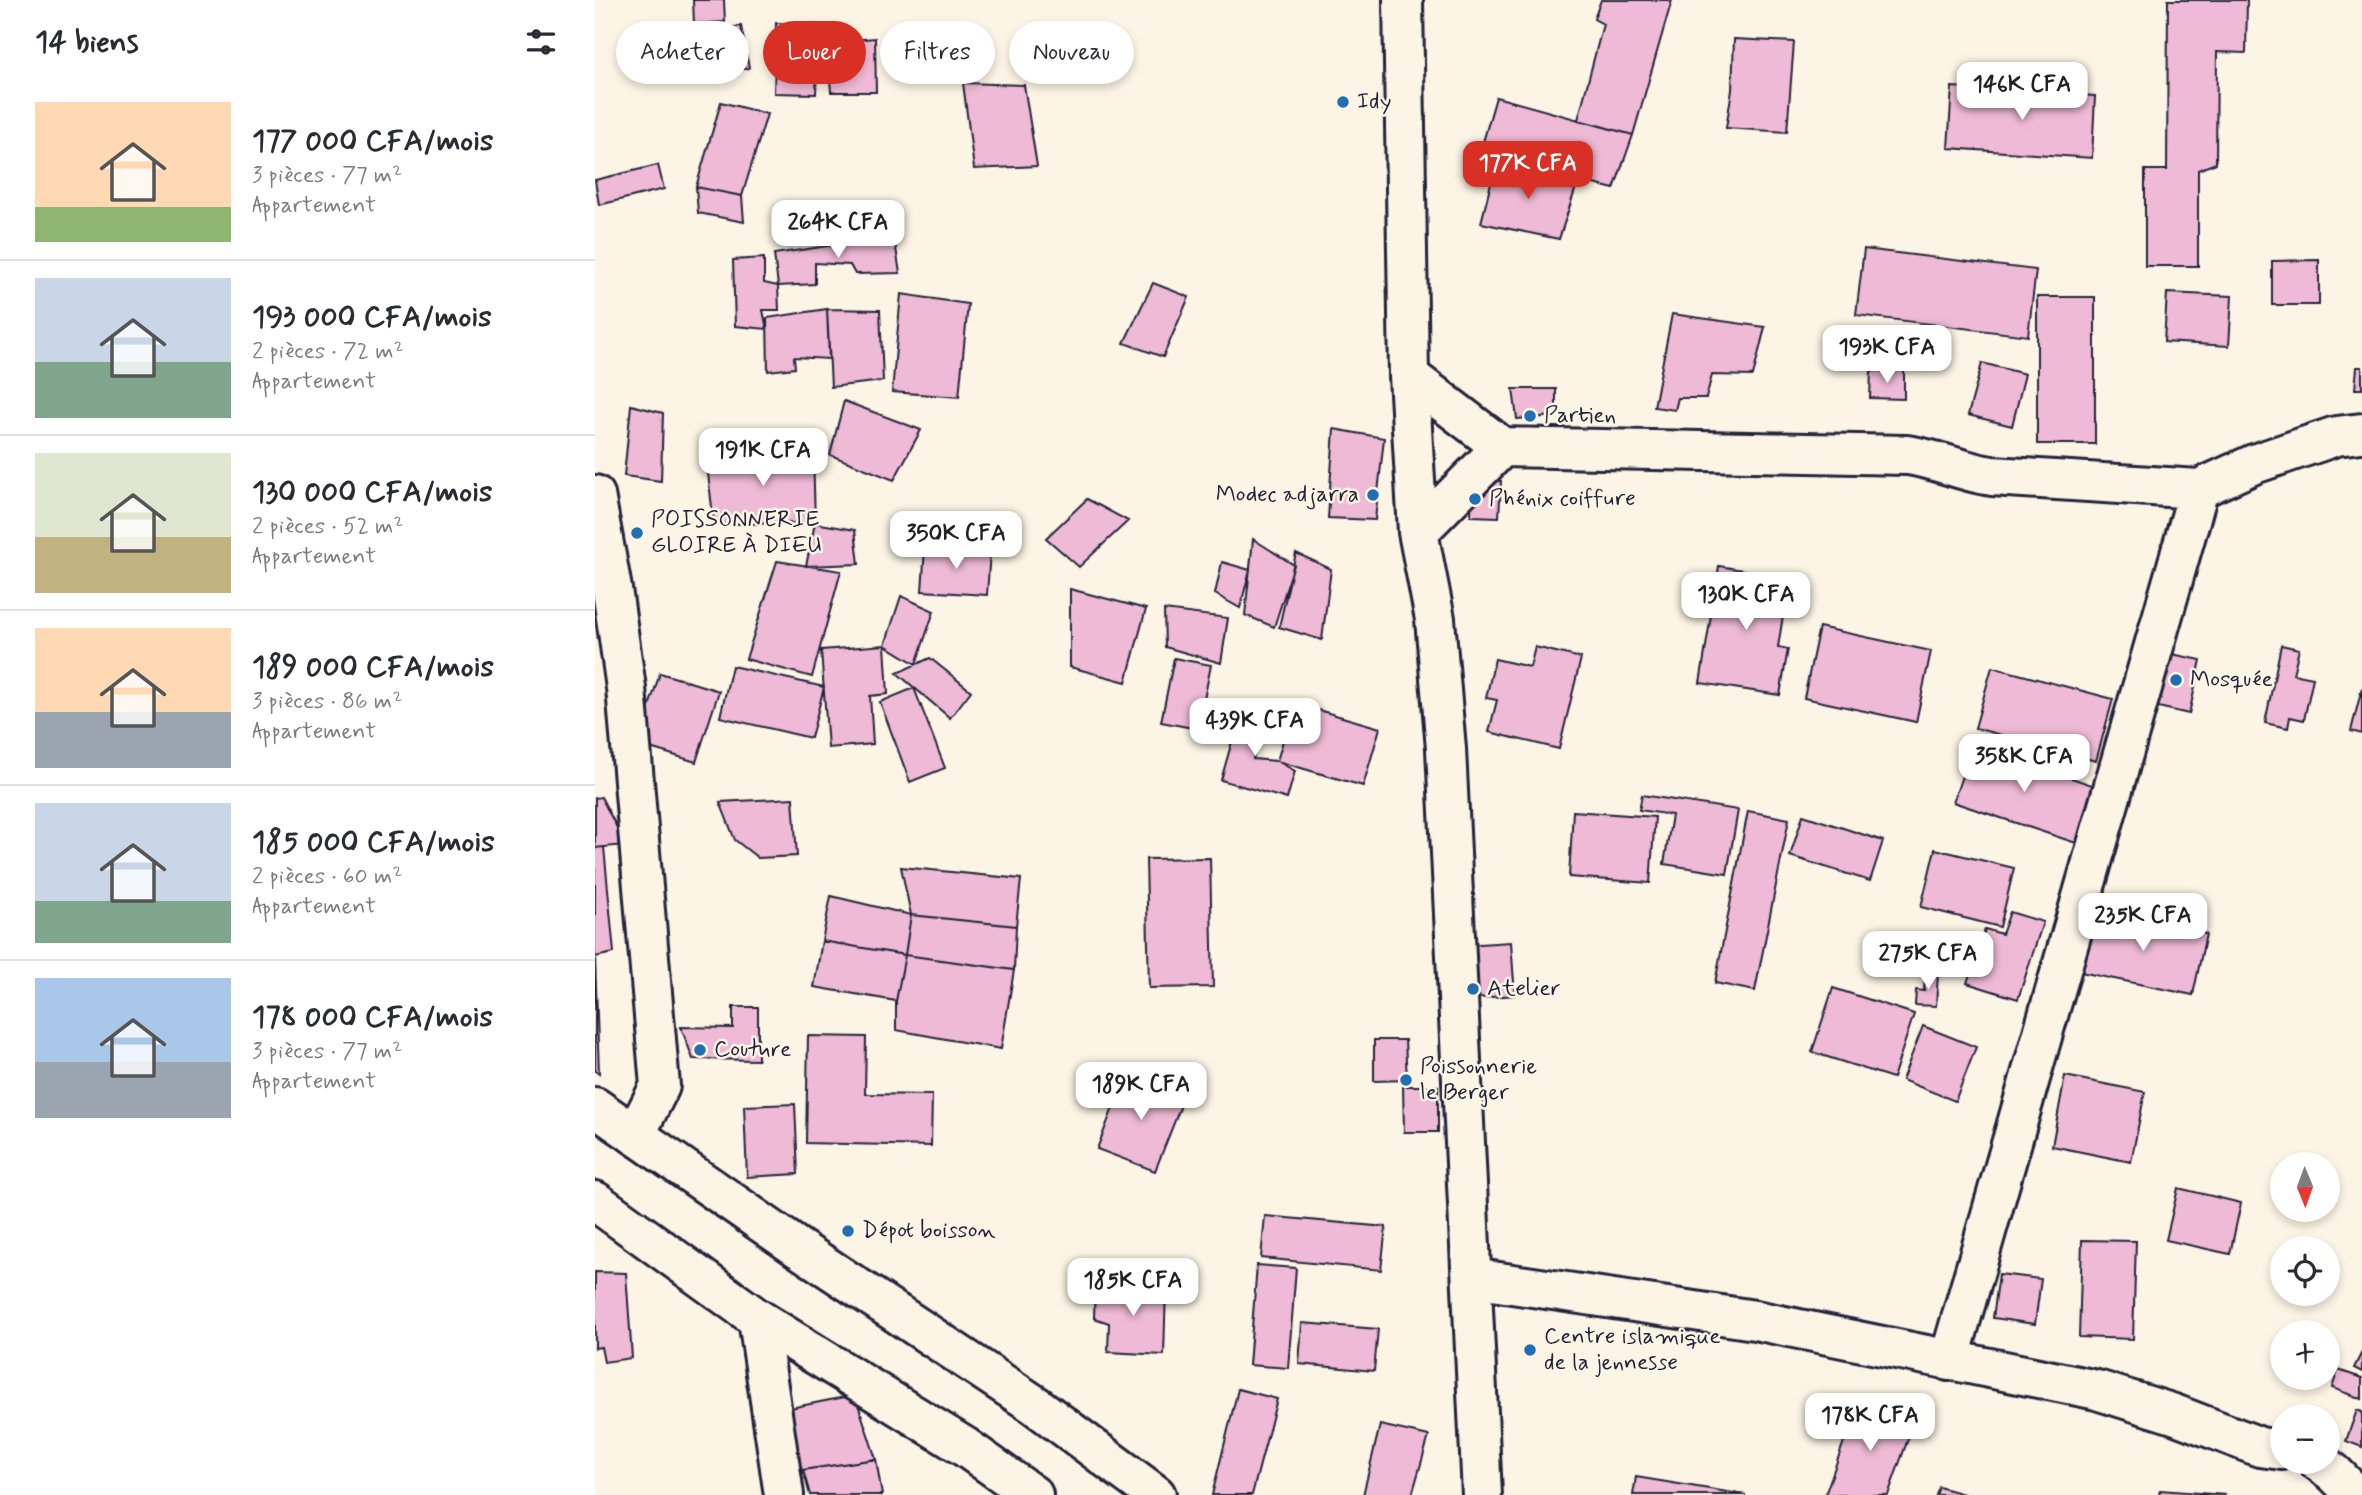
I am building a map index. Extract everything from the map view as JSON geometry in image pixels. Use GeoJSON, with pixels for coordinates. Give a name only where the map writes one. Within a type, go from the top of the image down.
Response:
{"type":"FeatureCollection","features":[{"type":"Feature","properties":{"kind":"street"},"geometry":{"type":"LineString","coordinates":[[1403,0],[1409,376],[1418,532],[1441,674],[1482,1495]]}},
{"type":"Feature","properties":{"kind":"street"},"geometry":{"type":"LineString","coordinates":[[1409,376],[1501,447],[1907,455],[1930,458],[1968,472],[1992,476],[2199,489],[2254,464],[2324,440],[2362,433]]}},
{"type":"Feature","properties":{"kind":"street"},"geometry":{"type":"LineString","coordinates":[[1418,532],[1501,447]]}},
{"type":"Feature","properties":{"kind":"street"},"geometry":{"type":"LineString","coordinates":[[1949,1361],[2199,489]]}},
{"type":"Feature","properties":{"kind":"street"},"geometry":{"type":"LineString","coordinates":[[595,495],[626,688],[660,1086],[635,1135]]}},
{"type":"Feature","properties":{"kind":"street"},"geometry":{"type":"LineString","coordinates":[[595,1107],[798,1248],[1035,1405],[1156,1495]]}},
{"type":"Feature","properties":{"kind":"street"},"geometry":{"type":"LineString","coordinates":[[595,1201],[758,1319],[965,1447],[1033,1495]]}},
{"type":"Feature","properties":{"kind":"street"},"geometry":{"type":"LineString","coordinates":[[1472,1278],[1755,1320],[2097,1390],[2270,1448]]}},
{"type":"Feature","properties":{"kind":"street"},"geometry":{"type":"LineString","coordinates":[[758,1319],[784,1495]]}},
{"type":"Feature","properties":{"kind":"street"},"geometry":{"type":"LineString","coordinates":[[2336,1474],[2355,1495]]}},
{"type":"Feature","properties":{"kind":"building"},"geometry":{"type":"Polygon","coordinates":[[[693,0],[724,0],[725,21],[694,21],[693,0]]]}},
{"type":"Feature","properties":{"kind":"building"},"geometry":{"type":"Polygon","coordinates":[[[1601,0],[1672,0],[1633,135],[1578,120],[1603,24],[1594,19],[1601,0]]]}},
{"type":"Feature","properties":{"kind":"building"},"geometry":{"type":"Polygon","coordinates":[[[2168,0],[2247,0],[2246,53],[2217,52],[2216,163],[2198,170],[2198,266],[2145,266],[2145,170],[2167,170],[2168,0]]]}},
{"type":"Feature","properties":{"kind":"building"},"geometry":{"type":"Polygon","coordinates":[[[875,38],[876,92],[831,92],[830,84],[866,84],[866,39],[875,38]]]}},
{"type":"Feature","properties":{"kind":"building"},"geometry":{"type":"Polygon","coordinates":[[[1734,39],[1794,42],[1787,132],[1726,128],[1732,90],[1734,39]]]}},
{"type":"Feature","properties":{"kind":"building"},"geometry":{"type":"Polygon","coordinates":[[[774,84],[816,84],[816,94],[774,93],[774,84]]]}},
{"type":"Feature","properties":{"kind":"building"},"geometry":{"type":"Polygon","coordinates":[[[963,84],[1024,85],[1037,166],[974,169],[963,84]]]}},
{"type":"Feature","properties":{"kind":"building"},"geometry":{"type":"Polygon","coordinates":[[[1952,87],[2095,96],[2092,158],[1948,148],[1952,87]]]}},
{"type":"Feature","properties":{"kind":"building"},"geometry":{"type":"Polygon","coordinates":[[[1496,97],[1633,135],[1614,189],[1479,156],[1496,97]]]}},
{"type":"Feature","properties":{"kind":"building"},"geometry":{"type":"Polygon","coordinates":[[[721,102],[767,114],[742,196],[696,187],[721,102]]]}},
{"type":"Feature","properties":{"kind":"building"},"geometry":{"type":"Polygon","coordinates":[[[1496,163],[1578,181],[1559,239],[1481,223],[1496,163]]]}},
{"type":"Feature","properties":{"kind":"building"},"geometry":{"type":"Polygon","coordinates":[[[658,165],[664,189],[599,205],[595,180],[658,165]]]}},
{"type":"Feature","properties":{"kind":"building"},"geometry":{"type":"Polygon","coordinates":[[[696,187],[742,196],[744,222],[698,213],[696,187]]]}},
{"type":"Feature","properties":{"kind":"building"},"geometry":{"type":"Polygon","coordinates":[[[894,236],[900,273],[855,274],[850,265],[815,263],[815,284],[778,286],[774,254],[894,236]]]}},
{"type":"Feature","properties":{"kind":"building"},"geometry":{"type":"Polygon","coordinates":[[[1864,249],[2036,270],[2028,336],[1856,315],[1864,249]]]}},
{"type":"Feature","properties":{"kind":"building"},"geometry":{"type":"Polygon","coordinates":[[[764,258],[764,283],[778,286],[779,310],[763,310],[767,329],[735,326],[733,260],[764,258]]]}},
{"type":"Feature","properties":{"kind":"building"},"geometry":{"type":"Polygon","coordinates":[[[2319,260],[2319,305],[2272,305],[2272,261],[2319,260]]]}},
{"type":"Feature","properties":{"kind":"building"},"geometry":{"type":"Polygon","coordinates":[[[1153,283],[1189,297],[1163,357],[1124,343],[1153,283]]]}},
{"type":"Feature","properties":{"kind":"building"},"geometry":{"type":"Polygon","coordinates":[[[2167,293],[2232,296],[2229,346],[2164,342],[2167,293]]]}},
{"type":"Feature","properties":{"kind":"building"},"geometry":{"type":"Polygon","coordinates":[[[901,294],[968,304],[959,397],[892,392],[901,294]]]}},
{"type":"Feature","properties":{"kind":"building"},"geometry":{"type":"Polygon","coordinates":[[[2037,297],[2095,297],[2095,444],[2037,444],[2037,297]]]}},
{"type":"Feature","properties":{"kind":"building"},"geometry":{"type":"Polygon","coordinates":[[[827,309],[880,310],[883,381],[831,387],[827,309]]]}},
{"type":"Feature","properties":{"kind":"building"},"geometry":{"type":"Polygon","coordinates":[[[827,309],[829,359],[794,357],[795,368],[768,371],[767,318],[827,309]]]}},
{"type":"Feature","properties":{"kind":"building"},"geometry":{"type":"Polygon","coordinates":[[[1672,314],[1765,327],[1753,376],[1712,375],[1706,398],[1678,398],[1675,410],[1654,407],[1672,314]]]}},
{"type":"Feature","properties":{"kind":"building"},"geometry":{"type":"Polygon","coordinates":[[[1982,363],[2025,374],[2012,426],[1968,415],[1982,363]]]}},
{"type":"Feature","properties":{"kind":"building"},"geometry":{"type":"Polygon","coordinates":[[[2357,367],[2362,367],[2362,389],[2355,389],[2357,367]]]}},
{"type":"Feature","properties":{"kind":"building"},"geometry":{"type":"Polygon","coordinates":[[[1904,370],[1904,399],[1870,398],[1871,371],[1904,370]]]}},
{"type":"Feature","properties":{"kind":"building"},"geometry":{"type":"Polygon","coordinates":[[[1513,389],[1556,389],[1556,416],[1517,419],[1513,389]]]}},
{"type":"Feature","properties":{"kind":"building"},"geometry":{"type":"Polygon","coordinates":[[[844,401],[921,430],[894,480],[830,455],[844,401]]]}},
{"type":"Feature","properties":{"kind":"building"},"geometry":{"type":"Polygon","coordinates":[[[631,405],[663,413],[661,481],[624,476],[631,405]]]}},
{"type":"Feature","properties":{"kind":"building"},"geometry":{"type":"Polygon","coordinates":[[[1334,429],[1384,438],[1375,520],[1328,518],[1334,429]]]}},
{"type":"Feature","properties":{"kind":"building"},"geometry":{"type":"Polygon","coordinates":[[[813,451],[815,523],[714,524],[706,457],[813,451]]]}},
{"type":"Feature","properties":{"kind":"building"},"geometry":{"type":"Polygon","coordinates":[[[1472,480],[1501,481],[1499,517],[1471,516],[1472,480]]]}},
{"type":"Feature","properties":{"kind":"building"},"geometry":{"type":"Polygon","coordinates":[[[1087,499],[1128,521],[1079,567],[1046,538],[1087,499]]]}},
{"type":"Feature","properties":{"kind":"building"},"geometry":{"type":"Polygon","coordinates":[[[815,523],[855,530],[859,564],[806,566],[815,523]]]}},
{"type":"Feature","properties":{"kind":"building"},"geometry":{"type":"Polygon","coordinates":[[[1253,539],[1294,565],[1274,627],[1245,615],[1253,539]]]}},
{"type":"Feature","properties":{"kind":"building"},"geometry":{"type":"Polygon","coordinates":[[[925,548],[990,551],[987,595],[922,591],[925,548]]]}},
{"type":"Feature","properties":{"kind":"building"},"geometry":{"type":"Polygon","coordinates":[[[1296,553],[1331,569],[1322,640],[1279,627],[1296,553]]]}},
{"type":"Feature","properties":{"kind":"building"},"geometry":{"type":"Polygon","coordinates":[[[777,561],[841,571],[812,677],[746,659],[777,561]]]}},
{"type":"Feature","properties":{"kind":"building"},"geometry":{"type":"Polygon","coordinates":[[[1222,562],[1250,570],[1240,608],[1215,594],[1222,562]]]}},
{"type":"Feature","properties":{"kind":"building"},"geometry":{"type":"Polygon","coordinates":[[[1719,566],[1789,578],[1778,647],[1788,649],[1780,695],[1700,683],[1719,566]]]}},
{"type":"Feature","properties":{"kind":"building"},"geometry":{"type":"Polygon","coordinates":[[[1070,589],[1146,609],[1126,682],[1070,667],[1070,589]]]}},
{"type":"Feature","properties":{"kind":"building"},"geometry":{"type":"Polygon","coordinates":[[[901,596],[934,611],[916,664],[885,645],[901,596]]]}},
{"type":"Feature","properties":{"kind":"building"},"geometry":{"type":"Polygon","coordinates":[[[1164,610],[1228,618],[1221,663],[1165,647],[1164,610]]]}},
{"type":"Feature","properties":{"kind":"building"},"geometry":{"type":"Polygon","coordinates":[[[1819,627],[1931,651],[1916,722],[1804,698],[1819,627]]]}},
{"type":"Feature","properties":{"kind":"building"},"geometry":{"type":"Polygon","coordinates":[[[885,645],[888,694],[870,696],[873,744],[828,748],[821,650],[885,645]]]}},
{"type":"Feature","properties":{"kind":"building"},"geometry":{"type":"Polygon","coordinates":[[[2281,645],[2299,649],[2293,674],[2313,678],[2304,720],[2290,717],[2288,728],[2265,723],[2281,645]]]}},
{"type":"Feature","properties":{"kind":"building"},"geometry":{"type":"Polygon","coordinates":[[[1535,647],[1581,658],[1559,749],[1489,732],[1497,700],[1486,698],[1495,659],[1530,667],[1535,647]]]}},
{"type":"Feature","properties":{"kind":"building"},"geometry":{"type":"Polygon","coordinates":[[[2157,651],[2201,660],[2189,714],[2145,704],[2157,651]]]}},
{"type":"Feature","properties":{"kind":"building"},"geometry":{"type":"Polygon","coordinates":[[[930,658],[971,691],[950,718],[897,673],[930,658]]]}},
{"type":"Feature","properties":{"kind":"building"},"geometry":{"type":"Polygon","coordinates":[[[1174,658],[1211,665],[1198,729],[1161,722],[1174,658]]]}},
{"type":"Feature","properties":{"kind":"building"},"geometry":{"type":"Polygon","coordinates":[[[732,666],[824,687],[811,738],[720,717],[732,666]]]}},
{"type":"Feature","properties":{"kind":"building"},"geometry":{"type":"Polygon","coordinates":[[[1992,667],[2113,699],[2096,761],[1975,728],[1992,667]]]}},
{"type":"Feature","properties":{"kind":"building"},"geometry":{"type":"Polygon","coordinates":[[[660,673],[719,691],[696,762],[637,744],[660,673]]]}},
{"type":"Feature","properties":{"kind":"building"},"geometry":{"type":"Polygon","coordinates":[[[914,688],[945,768],[910,782],[880,702],[914,688]]]}},
{"type":"Feature","properties":{"kind":"building"},"geometry":{"type":"Polygon","coordinates":[[[2362,688],[2362,734],[2351,731],[2362,688]]]}},
{"type":"Feature","properties":{"kind":"building"},"geometry":{"type":"Polygon","coordinates":[[[1243,703],[1267,710],[1253,759],[1277,761],[1295,771],[1287,799],[1221,780],[1243,703]]]}},
{"type":"Feature","properties":{"kind":"building"},"geometry":{"type":"Polygon","coordinates":[[[1294,703],[1380,728],[1363,786],[1277,761],[1294,703]]]}},
{"type":"Feature","properties":{"kind":"building"},"geometry":{"type":"Polygon","coordinates":[[[1973,744],[2095,786],[2076,843],[1953,802],[1973,744]]]}},
{"type":"Feature","properties":{"kind":"building"},"geometry":{"type":"Polygon","coordinates":[[[1642,795],[1738,810],[1727,874],[1664,864],[1672,815],[1639,810],[1642,795]]]}},
{"type":"Feature","properties":{"kind":"building"},"geometry":{"type":"Polygon","coordinates":[[[601,797],[626,845],[595,848],[595,798],[601,797]]]}},
{"type":"Feature","properties":{"kind":"building"},"geometry":{"type":"Polygon","coordinates":[[[793,798],[797,856],[758,858],[735,840],[720,802],[793,798]]]}},
{"type":"Feature","properties":{"kind":"building"},"geometry":{"type":"Polygon","coordinates":[[[1573,811],[1655,817],[1650,883],[1569,877],[1573,811]]]}},
{"type":"Feature","properties":{"kind":"building"},"geometry":{"type":"Polygon","coordinates":[[[1748,811],[1789,819],[1755,991],[1715,983],[1748,811]]]}},
{"type":"Feature","properties":{"kind":"building"},"geometry":{"type":"Polygon","coordinates":[[[1803,815],[1883,841],[1870,881],[1790,856],[1803,815]]]}},
{"type":"Feature","properties":{"kind":"building"},"geometry":{"type":"Polygon","coordinates":[[[604,847],[614,953],[595,957],[595,848],[604,847]]]}},
{"type":"Feature","properties":{"kind":"building"},"geometry":{"type":"Polygon","coordinates":[[[1935,849],[2014,868],[2000,927],[1921,907],[1935,849]]]}},
{"type":"Feature","properties":{"kind":"building"},"geometry":{"type":"Polygon","coordinates":[[[1210,858],[1213,987],[1149,988],[1146,859],[1210,858]]]}},
{"type":"Feature","properties":{"kind":"building"},"geometry":{"type":"Polygon","coordinates":[[[901,867],[1021,879],[1016,926],[911,915],[901,867]]]}},
{"type":"Feature","properties":{"kind":"building"},"geometry":{"type":"Polygon","coordinates":[[[831,896],[911,915],[905,955],[822,941],[831,896]]]}},
{"type":"Feature","properties":{"kind":"building"},"geometry":{"type":"Polygon","coordinates":[[[2092,911],[2206,934],[2193,995],[2080,972],[2092,911]]]}},
{"type":"Feature","properties":{"kind":"building"},"geometry":{"type":"Polygon","coordinates":[[[2010,912],[2043,922],[2018,999],[1967,983],[1985,929],[2002,934],[2010,912]]]}},
{"type":"Feature","properties":{"kind":"building"},"geometry":{"type":"Polygon","coordinates":[[[911,915],[1016,926],[1014,970],[905,955],[911,915]]]}},
{"type":"Feature","properties":{"kind":"building"},"geometry":{"type":"Polygon","coordinates":[[[822,941],[905,955],[896,1001],[814,987],[822,941]]]}},
{"type":"Feature","properties":{"kind":"building"},"geometry":{"type":"Polygon","coordinates":[[[1511,942],[1515,995],[1468,999],[1464,945],[1511,942]]]}},
{"type":"Feature","properties":{"kind":"building"},"geometry":{"type":"Polygon","coordinates":[[[905,955],[1014,970],[1001,1049],[896,1030],[896,1001],[905,955]]]}},
{"type":"Feature","properties":{"kind":"building"},"geometry":{"type":"Polygon","coordinates":[[[595,957],[599,1074],[595,1071],[595,957]]]}},
{"type":"Feature","properties":{"kind":"building"},"geometry":{"type":"Polygon","coordinates":[[[1925,973],[1938,973],[1936,1006],[1915,1005],[1916,990],[1924,991],[1925,973]]]}},
{"type":"Feature","properties":{"kind":"building"},"geometry":{"type":"Polygon","coordinates":[[[1833,988],[1914,1014],[1893,1078],[1812,1052],[1833,988]]]}},
{"type":"Feature","properties":{"kind":"building"},"geometry":{"type":"Polygon","coordinates":[[[733,1007],[758,1007],[758,1060],[693,1059],[681,1027],[733,1028],[733,1007]]]}},
{"type":"Feature","properties":{"kind":"building"},"geometry":{"type":"Polygon","coordinates":[[[1923,1026],[1976,1047],[1955,1101],[1902,1080],[1923,1026]]]}},
{"type":"Feature","properties":{"kind":"building"},"geometry":{"type":"Polygon","coordinates":[[[808,1036],[866,1037],[865,1094],[932,1095],[931,1146],[806,1143],[808,1036]]]}},
{"type":"Feature","properties":{"kind":"building"},"geometry":{"type":"Polygon","coordinates":[[[1374,1040],[1405,1040],[1407,1080],[1374,1081],[1374,1040]]]}},
{"type":"Feature","properties":{"kind":"building"},"geometry":{"type":"Polygon","coordinates":[[[1127,1072],[1185,1095],[1155,1171],[1097,1149],[1127,1072]]]}},
{"type":"Feature","properties":{"kind":"building"},"geometry":{"type":"Polygon","coordinates":[[[2065,1076],[2145,1092],[2131,1162],[2052,1146],[2065,1076]]]}},
{"type":"Feature","properties":{"kind":"building"},"geometry":{"type":"Polygon","coordinates":[[[1403,1086],[1438,1086],[1438,1132],[1404,1132],[1403,1086]]]}},
{"type":"Feature","properties":{"kind":"building"},"geometry":{"type":"Polygon","coordinates":[[[795,1104],[798,1174],[747,1177],[744,1106],[795,1104]]]}},
{"type":"Feature","properties":{"kind":"building"},"geometry":{"type":"Polygon","coordinates":[[[2178,1188],[2241,1203],[2230,1254],[2166,1240],[2178,1188]]]}},
{"type":"Feature","properties":{"kind":"building"},"geometry":{"type":"Polygon","coordinates":[[[1265,1216],[1386,1227],[1381,1270],[1261,1258],[1265,1216]]]}},
{"type":"Feature","properties":{"kind":"building"},"geometry":{"type":"Polygon","coordinates":[[[2082,1240],[2136,1241],[2133,1339],[2079,1337],[2082,1240]]]}},
{"type":"Feature","properties":{"kind":"building"},"geometry":{"type":"Polygon","coordinates":[[[1257,1265],[1296,1268],[1288,1368],[1249,1365],[1257,1265]]]}},
{"type":"Feature","properties":{"kind":"building"},"geometry":{"type":"Polygon","coordinates":[[[595,1272],[626,1273],[632,1358],[604,1362],[601,1347],[595,1348],[595,1272]]]}},
{"type":"Feature","properties":{"kind":"building"},"geometry":{"type":"Polygon","coordinates":[[[1999,1274],[2041,1279],[2035,1324],[1993,1318],[1999,1274]]]}},
{"type":"Feature","properties":{"kind":"building"},"geometry":{"type":"Polygon","coordinates":[[[1095,1285],[1166,1288],[1164,1355],[1108,1352],[1109,1323],[1094,1318],[1095,1285]]]}},
{"type":"Feature","properties":{"kind":"building"},"geometry":{"type":"Polygon","coordinates":[[[1302,1323],[1378,1329],[1374,1371],[1299,1364],[1302,1323]]]}},
{"type":"Feature","properties":{"kind":"building"},"geometry":{"type":"Polygon","coordinates":[[[2362,1352],[2362,1372],[2354,1368],[2362,1352]]]}},
{"type":"Feature","properties":{"kind":"building"},"geometry":{"type":"Polygon","coordinates":[[[2340,1371],[2362,1378],[2362,1399],[2337,1390],[2340,1390],[2340,1371]]]}},
{"type":"Feature","properties":{"kind":"building"},"geometry":{"type":"Polygon","coordinates":[[[1238,1389],[1277,1399],[1252,1495],[1212,1495],[1238,1389]]]}},
{"type":"Feature","properties":{"kind":"building"},"geometry":{"type":"Polygon","coordinates":[[[855,1395],[876,1459],[789,1472],[780,1410],[855,1395]]]}},
{"type":"Feature","properties":{"kind":"building"},"geometry":{"type":"Polygon","coordinates":[[[1858,1402],[1914,1422],[1888,1495],[1825,1495],[1858,1402]]]}},
{"type":"Feature","properties":{"kind":"building"},"geometry":{"type":"Polygon","coordinates":[[[2357,1410],[2362,1412],[2362,1447],[2346,1441],[2357,1410]]]}},
{"type":"Feature","properties":{"kind":"building"},"geometry":{"type":"Polygon","coordinates":[[[1380,1425],[1429,1436],[1412,1495],[1363,1495],[1380,1425]]]}},
{"type":"Feature","properties":{"kind":"building"},"geometry":{"type":"Polygon","coordinates":[[[876,1459],[882,1495],[810,1495],[803,1470],[876,1459]]]}},
{"type":"Feature","properties":{"kind":"building"},"geometry":{"type":"Polygon","coordinates":[[[1636,1477],[1746,1495],[1633,1495],[1636,1477]]]}},
{"type":"Feature","properties":{"kind":"building"},"geometry":{"type":"Polygon","coordinates":[[[1939,1487],[1967,1495],[1936,1495],[1939,1487]]]}},
{"type":"Feature","properties":{"kind":"building"},"geometry":{"type":"Polygon","coordinates":[[[2160,1490],[2225,1495],[2159,1495],[2160,1490]]]}},
{"type":"Feature","properties":{"kind":"place","name":"Idy"},"geometry":{"type":"Point","coordinates":[1343,102]}},
{"type":"Feature","properties":{"kind":"place","name":"Partien"},"geometry":{"type":"Point","coordinates":[1530,416]}},
{"type":"Feature","properties":{"kind":"place","name":"Modec adjarra"},"geometry":{"type":"Point","coordinates":[1373,495]}},
{"type":"Feature","properties":{"kind":"place","name":"Phénix coiffure"},"geometry":{"type":"Point","coordinates":[1475,499]}},
{"type":"Feature","properties":{"kind":"place","name":"POISSONNERIE GLOIRE À DIEU"},"geometry":{"type":"Point","coordinates":[637,533]}},
{"type":"Feature","properties":{"kind":"place","name":"Mosquée"},"geometry":{"type":"Point","coordinates":[2176,680]}},
{"type":"Feature","properties":{"kind":"place","name":"Atelier"},"geometry":{"type":"Point","coordinates":[1473,989]}},
{"type":"Feature","properties":{"kind":"place","name":"Couture"},"geometry":{"type":"Point","coordinates":[700,1050]}},
{"type":"Feature","properties":{"kind":"place","name":"Poissonnerie le Berger"},"geometry":{"type":"Point","coordinates":[1406,1080]}},
{"type":"Feature","properties":{"kind":"place","name":"Dépot boisson"},"geometry":{"type":"Point","coordinates":[848,1231]}},
{"type":"Feature","properties":{"kind":"place","name":"Centre islamique de la jennesse"},"geometry":{"type":"Point","coordinates":[1530,1350]}}]}
